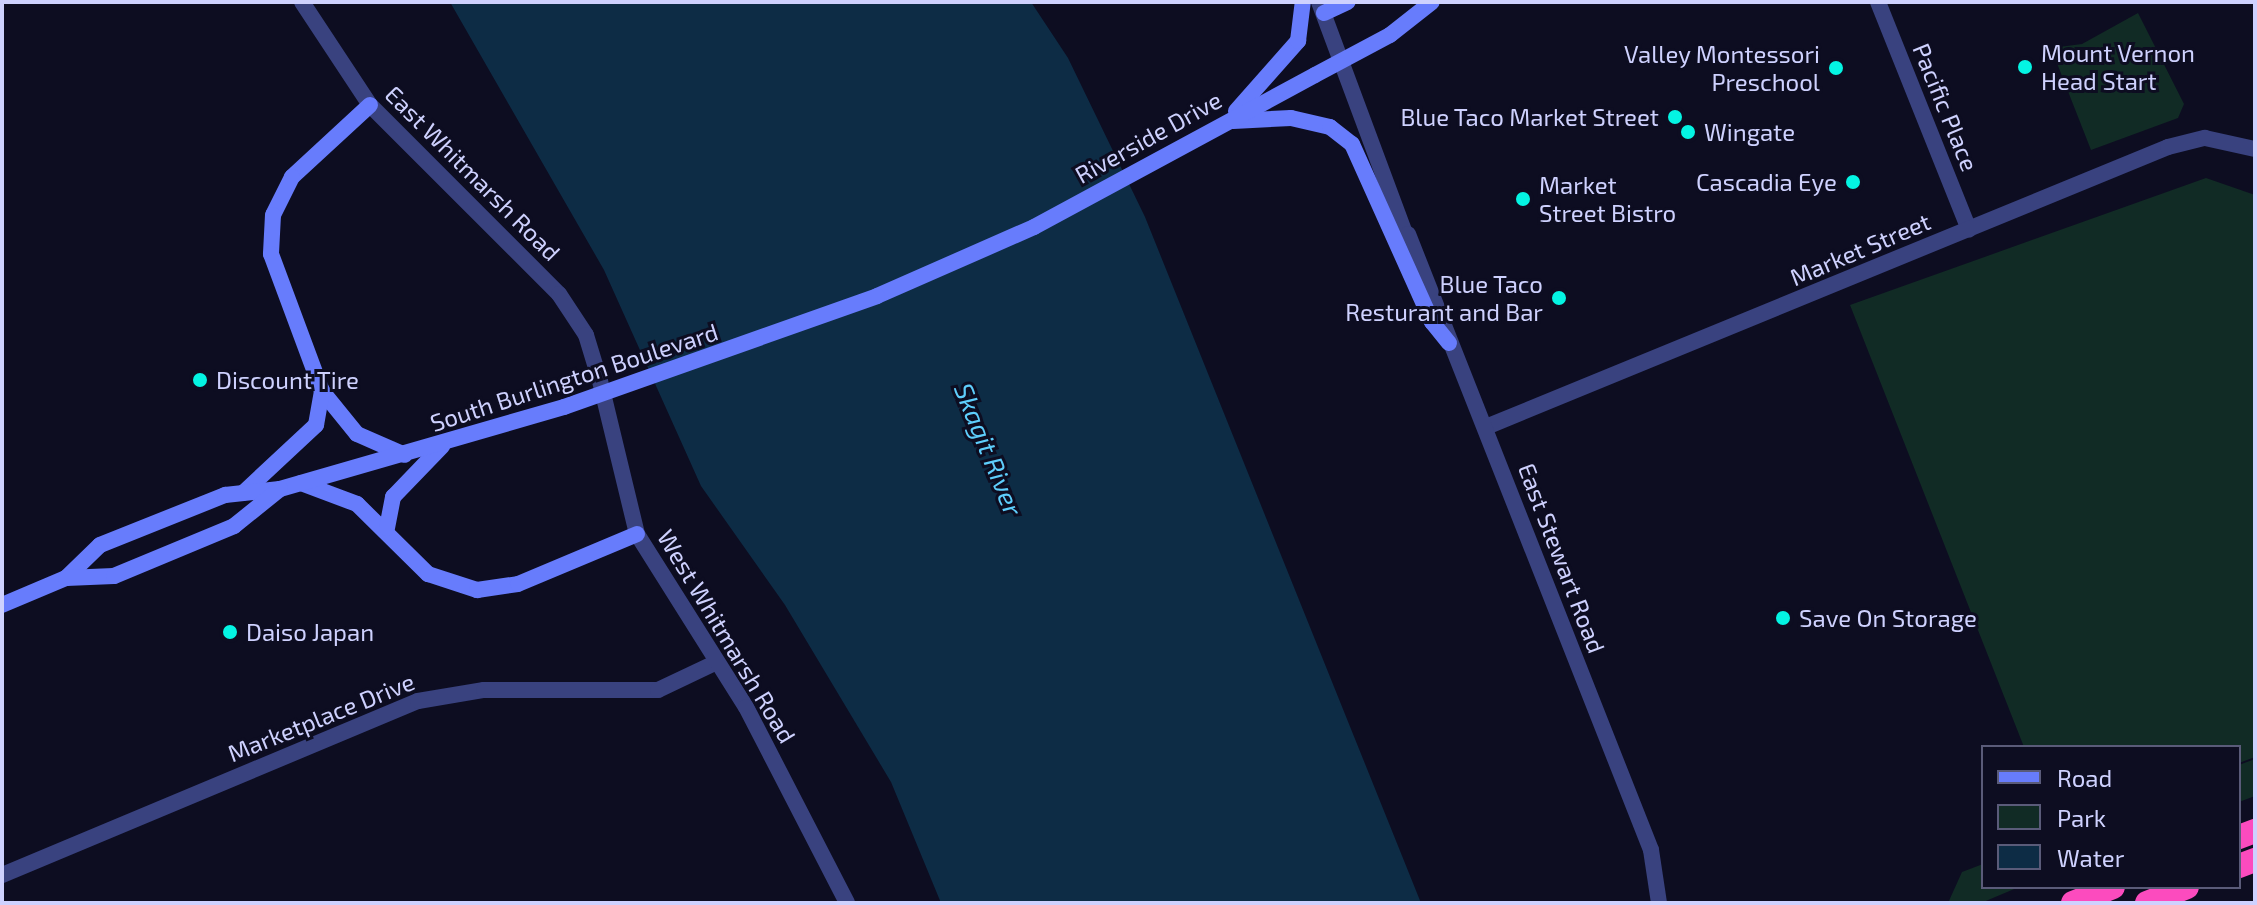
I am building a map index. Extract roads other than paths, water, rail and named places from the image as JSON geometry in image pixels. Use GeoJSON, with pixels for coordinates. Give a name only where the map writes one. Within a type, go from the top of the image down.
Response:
{"type":"FeatureCollection","features":[{"type":"Feature","properties":{"kind":"highway"},"geometry":{"type":"LineString","coordinates":[[2073,903],[2108,889]]}},
{"type":"Feature","properties":{"kind":"highway"},"geometry":{"type":"LineString","coordinates":[[2147,903],[2182,889]]}},
{"type":"Feature","properties":{"kind":"main road"},"geometry":{"type":"LineString","coordinates":[[1227,121],[1298,41],[1303,2]]}},
{"type":"Feature","properties":{"kind":"main road"},"geometry":{"type":"LineString","coordinates":[[1322,8],[1348,2]]}},
{"type":"Feature","properties":{"kind":"main road","name":"Riverside Drive"},"geometry":{"type":"LineString","coordinates":[[877,296],[1034,227],[1390,35],[1432,2]]}},
{"type":"Feature","properties":{"kind":"main road"},"geometry":{"type":"LineString","coordinates":[[370,105],[309,157],[273,215],[274,274],[322,391],[357,434],[405,455]]}},
{"type":"Feature","properties":{"kind":"main road"},"geometry":{"type":"LineString","coordinates":[[1227,121],[1291,118],[1330,127],[1352,144],[1432,322],[1454,349]]}},
{"type":"Feature","properties":{"kind":"main road","name":"South Burlington Boulevard"},"geometry":{"type":"LineString","coordinates":[[66,578],[100,545],[241,494],[280,489],[564,407],[877,296]]}},
{"type":"Feature","properties":{"kind":"main road"},"geometry":{"type":"LineString","coordinates":[[241,494],[316,425],[322,391]]}},
{"type":"Feature","properties":{"kind":"main road"},"geometry":{"type":"LineString","coordinates":[[387,528],[393,497],[446,442]]}},
{"type":"Feature","properties":{"kind":"main road"},"geometry":{"type":"LineString","coordinates":[[300,483],[339,494],[387,528],[428,574],[477,590],[518,584],[637,534]]}},
{"type":"Feature","properties":{"kind":"main road","name":"South Burlington Boulevard"},"geometry":{"type":"LineString","coordinates":[[2,605],[66,578],[114,576],[234,526],[280,489]]}},
{"type":"Feature","properties":{"kind":"street","name":"East Whitmarsh Road"},"geometry":{"type":"LineString","coordinates":[[302,2],[370,105],[559,294],[586,335],[600,381]]}},
{"type":"Feature","properties":{"kind":"street","name":"Pacific Place"},"geometry":{"type":"LineString","coordinates":[[1878,2],[1969,229]]}},
{"type":"Feature","properties":{"kind":"street","name":"East Stewart Road"},"geometry":{"type":"LineString","coordinates":[[1322,8],[1651,850],[1659,903]]}},
{"type":"Feature","properties":{"kind":"street","name":"Market Street"},"geometry":{"type":"LineString","coordinates":[[1486,427],[2168,147],[2205,138],[2255,149]]}},
{"type":"Feature","properties":{"kind":"street","name":"West Whitmarsh Road"},"geometry":{"type":"LineString","coordinates":[[600,381],[637,534],[717,662],[804,812],[847,903]]}},
{"type":"Feature","properties":{"kind":"street","name":"Marketplace Drive"},"geometry":{"type":"LineString","coordinates":[[2,875],[418,701],[484,690],[658,690],[717,662]]}},
{"type":"Feature","properties":{"kind":"water","name":"Skagit River"},"geometry":{"type":"Polygon","coordinates":[[[450,2],[1031,2],[1068,58],[1145,217],[1421,903],[941,903],[891,782],[785,605],[701,486],[604,270],[450,2]]]}},
{"type":"Feature","properties":{"kind":"place","name":"Mount Vernon Head Start"},"geometry":{"type":"Point","coordinates":[2025,67]}},
{"type":"Feature","properties":{"kind":"place","name":"Valley Montessori Preschool"},"geometry":{"type":"Point","coordinates":[1836,68]}},
{"type":"Feature","properties":{"kind":"place","name":"Blue Taco Market Street"},"geometry":{"type":"Point","coordinates":[1675,117]}},
{"type":"Feature","properties":{"kind":"place","name":"Wingate"},"geometry":{"type":"Point","coordinates":[1688,132]}},
{"type":"Feature","properties":{"kind":"place","name":"Cascadia Eye"},"geometry":{"type":"Point","coordinates":[1853,182]}},
{"type":"Feature","properties":{"kind":"place","name":"Market Street Bistro"},"geometry":{"type":"Point","coordinates":[1523,199]}},
{"type":"Feature","properties":{"kind":"place","name":"Blue Taco Resturant and Bar"},"geometry":{"type":"Point","coordinates":[1559,298]}},
{"type":"Feature","properties":{"kind":"place","name":"Discount Tire"},"geometry":{"type":"Point","coordinates":[200,380]}},
{"type":"Feature","properties":{"kind":"place","name":"Save On Storage"},"geometry":{"type":"Point","coordinates":[1783,618]}},
{"type":"Feature","properties":{"kind":"place","name":"Daiso Japan"},"geometry":{"type":"Point","coordinates":[230,632]}}]}
